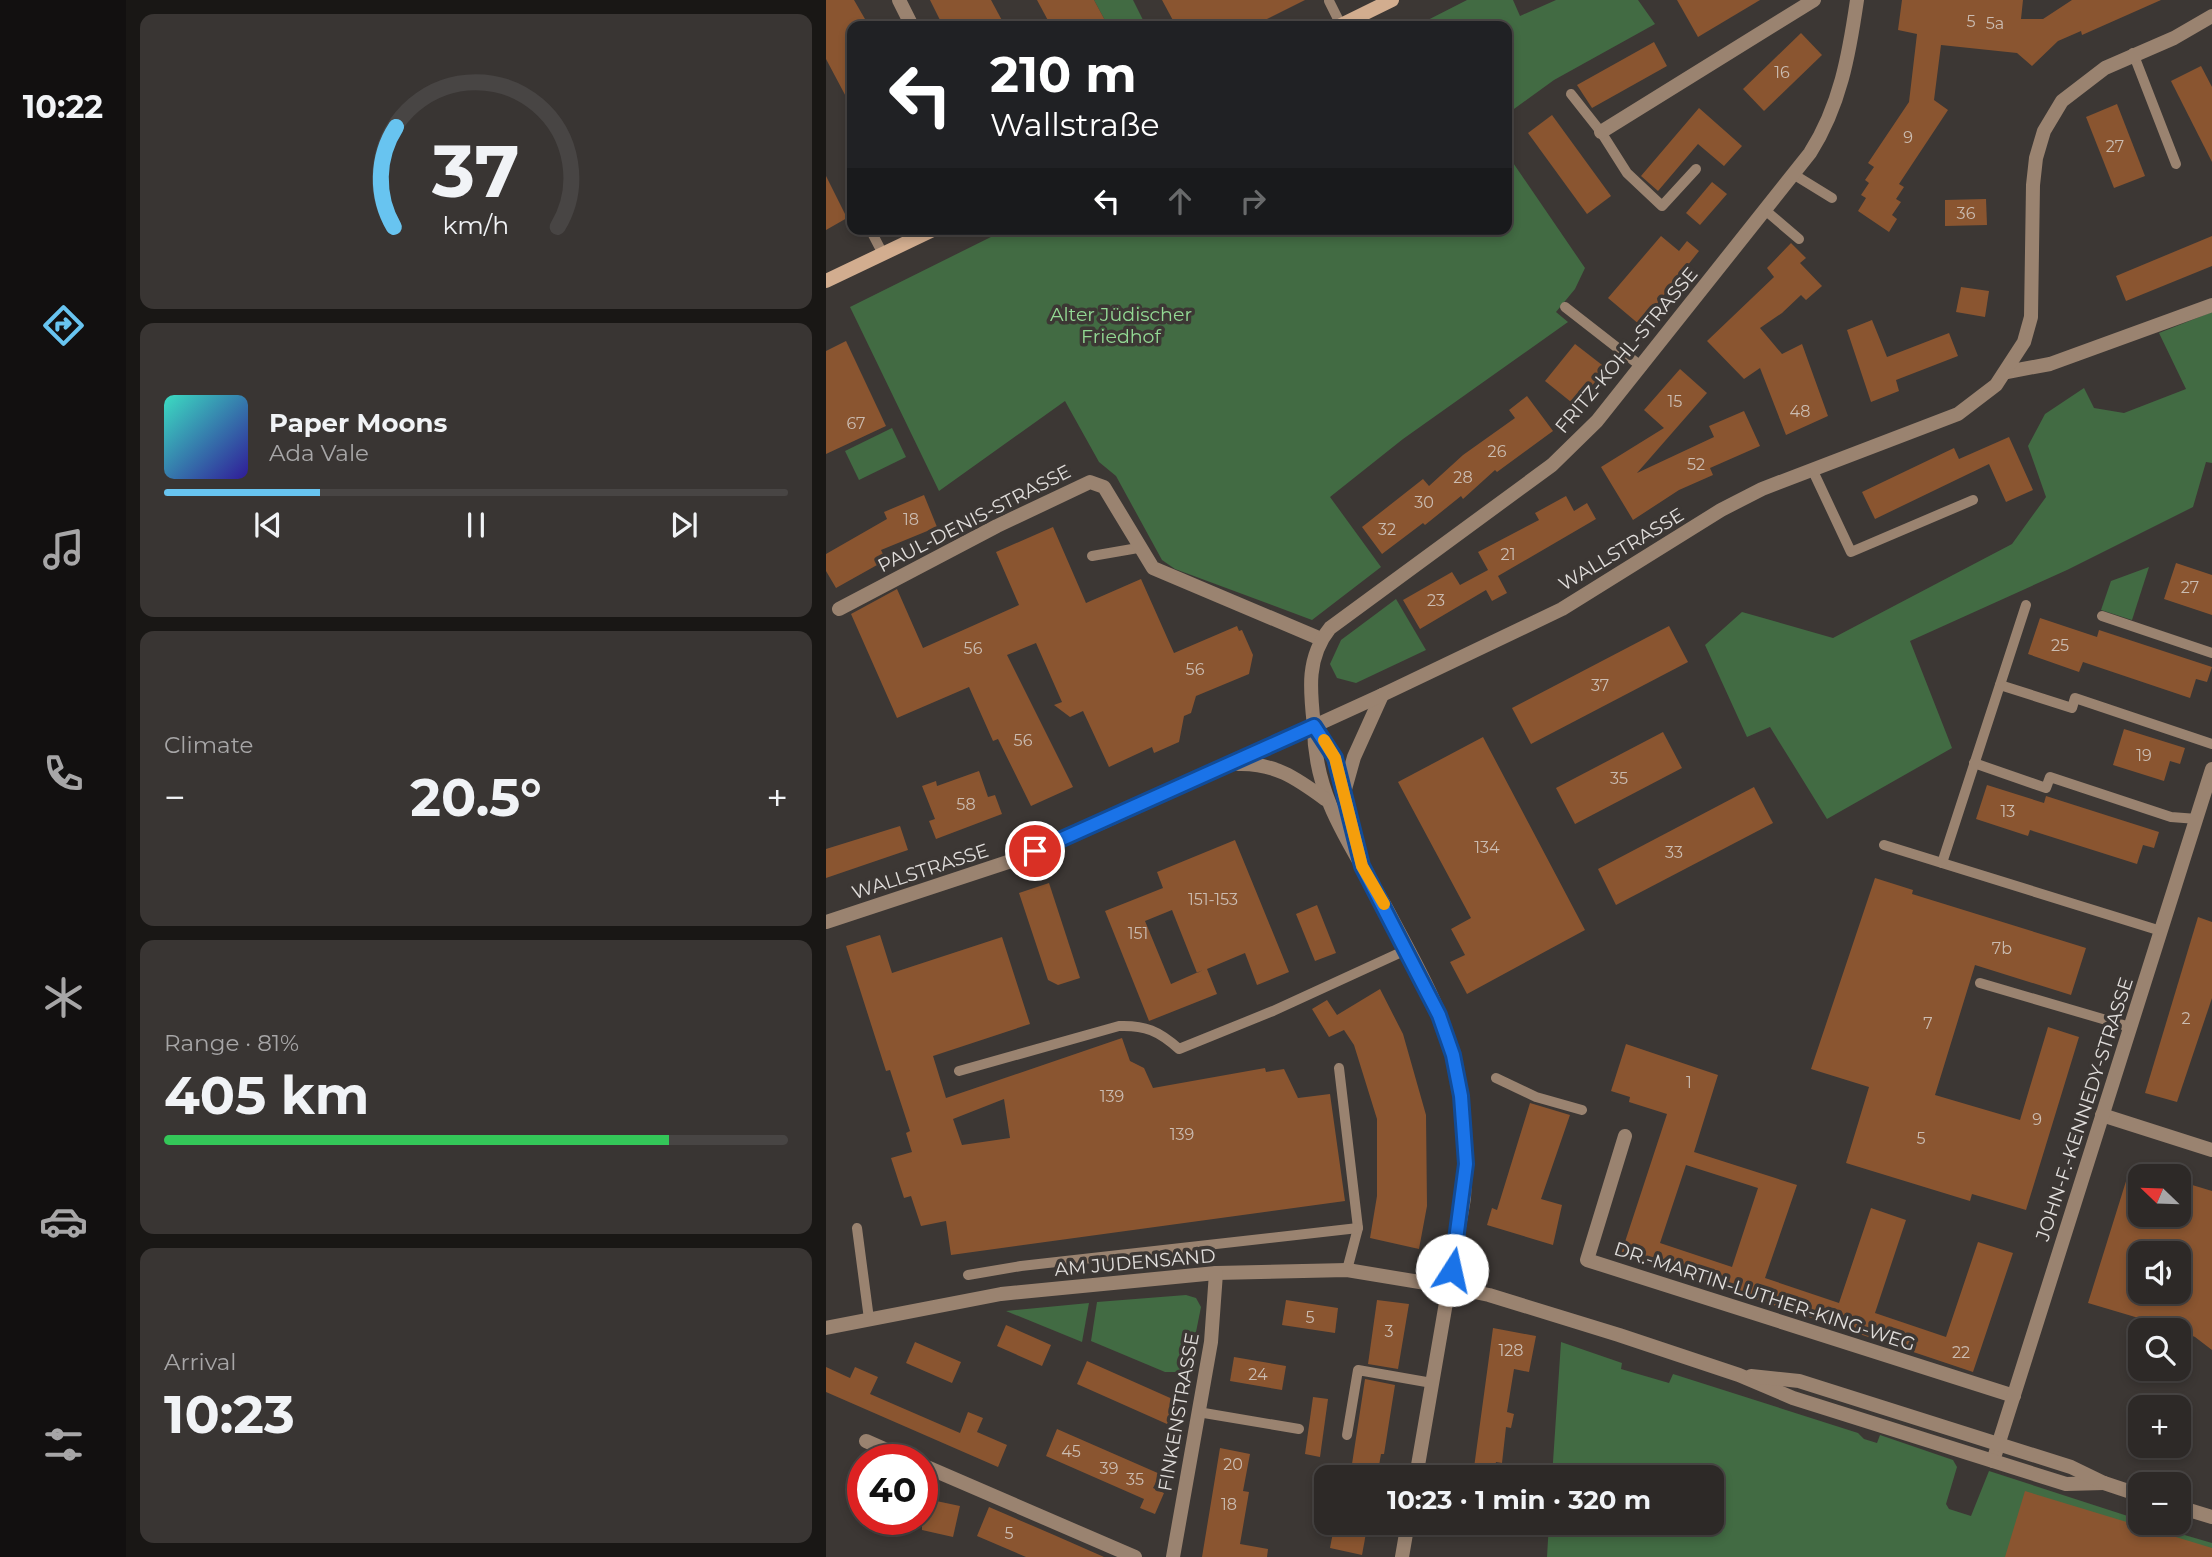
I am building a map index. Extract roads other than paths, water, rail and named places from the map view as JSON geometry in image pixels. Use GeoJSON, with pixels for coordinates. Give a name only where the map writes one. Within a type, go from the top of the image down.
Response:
{"type":"FeatureCollection","features":[{"type":"Feature","properties":{"kind":"main road"},"geometry":{"type":"LineString","coordinates":[[1350,21],[1392,0]]}},
{"type":"Feature","properties":{"kind":"main road"},"geometry":{"type":"LineString","coordinates":[[828,281],[923,235]]}},
{"type":"Feature","properties":{"kind":"street"},"geometry":{"type":"LineString","coordinates":[[899,0],[910,21]]}},
{"type":"Feature","properties":{"kind":"street"},"geometry":{"type":"LineString","coordinates":[[1601,132],[1814,0]]}},
{"type":"Feature","properties":{"kind":"street","name":"FRITZ-KOHL-STRASSE"},"geometry":{"type":"LineString","coordinates":[[1325,799],[1314,757],[1311,670],[1321,639],[1341,618],[1552,465],[1597,421],[1819,138],[1835,106],[1857,0]]}},
{"type":"Feature","properties":{"kind":"street","name":"WALLSTRASSE"},"geometry":{"type":"LineString","coordinates":[[826,922],[1011,861],[1230,764],[1382,695],[1562,608],[1721,510],[1812,468],[1958,414],[1986,394],[2007,372],[2024,342],[2031,317],[2033,186],[2044,131],[2062,101],[2082,83],[2133,53],[2174,38],[2212,16]]}},
{"type":"Feature","properties":{"kind":"street"},"geometry":{"type":"LineString","coordinates":[[2007,372],[2050,364],[2212,305]]}},
{"type":"Feature","properties":{"kind":"street","name":"PAUL-DENIS-STRASSE"},"geometry":{"type":"LineString","coordinates":[[839,609],[997,526],[1090,482],[1104,487],[1153,568],[1164,575],[1267,614],[1321,639]]}},
{"type":"Feature","properties":{"kind":"street"},"geometry":{"type":"LineString","coordinates":[[1344,790],[1354,757],[1382,695]]}},
{"type":"Feature","properties":{"kind":"street"},"geometry":{"type":"LineString","coordinates":[[1314,726],[1330,747],[1344,790],[1362,866]]}},
{"type":"Feature","properties":{"kind":"street"},"geometry":{"type":"LineString","coordinates":[[1230,764],[1272,766],[1293,776],[1325,799],[1439,1015],[1453,1055],[1461,1096],[1466,1164],[1450,1287],[1418,1465]]}},
{"type":"Feature","properties":{"kind":"street","name":"JOHN-F.-KENNEDY-STRASSE"},"geometry":{"type":"LineString","coordinates":[[1993,1461],[2212,769]]}},
{"type":"Feature","properties":{"kind":"street"},"geometry":{"type":"LineString","coordinates":[[2197,819],[2212,824]]}},
{"type":"Feature","properties":{"kind":"street"},"geometry":{"type":"LineString","coordinates":[[2102,1115],[2212,1150]]}},
{"type":"Feature","properties":{"kind":"street","name":"DR.-MARTIN-LUTHER-KING-WEG"},"geometry":{"type":"LineString","coordinates":[[1625,1136],[1587,1259],[2014,1396]]}},
{"type":"Feature","properties":{"kind":"street","name":"AM JUDENSAND"},"geometry":{"type":"LineString","coordinates":[[826,1328],[1001,1294],[1216,1273],[1347,1270],[1450,1287]]}},
{"type":"Feature","properties":{"kind":"street","name":"FINKENSTRASSE"},"geometry":{"type":"LineString","coordinates":[[1172,1557],[1211,1342],[1216,1273]]}},
{"type":"Feature","properties":{"kind":"street"},"geometry":{"type":"LineString","coordinates":[[1450,1287],[1489,1295],[1739,1375],[1793,1398],[2066,1484],[2104,1483]]}},
{"type":"Feature","properties":{"kind":"street"},"geometry":{"type":"LineString","coordinates":[[1739,1375],[1799,1381],[2071,1467],[2104,1483],[2128,1490]]}},
{"type":"Feature","properties":{"kind":"street"},"geometry":{"type":"LineString","coordinates":[[866,1441],[873,1444]]}},
{"type":"Feature","properties":{"kind":"street"},"geometry":{"type":"LineString","coordinates":[[938,1472],[1135,1557]]}},
{"type":"Feature","properties":{"kind":"street"},"geometry":{"type":"LineString","coordinates":[[2191,1511],[2212,1517]]}},
{"type":"Feature","properties":{"kind":"street"},"geometry":{"type":"LineString","coordinates":[[1402,1557],[1406,1535]]}},
{"type":"Feature","properties":{"kind":"lane"},"geometry":{"type":"LineString","coordinates":[[1329,1],[1338,21]]}},
{"type":"Feature","properties":{"kind":"lane"},"geometry":{"type":"LineString","coordinates":[[2133,53],[2176,164]]}},
{"type":"Feature","properties":{"kind":"lane"},"geometry":{"type":"LineString","coordinates":[[1571,94],[1601,132],[1627,173],[1661,206],[1696,169]]}},
{"type":"Feature","properties":{"kind":"lane"},"geometry":{"type":"LineString","coordinates":[[1793,174],[1832,198]]}},
{"type":"Feature","properties":{"kind":"lane"},"geometry":{"type":"LineString","coordinates":[[1765,210],[1799,239]]}},
{"type":"Feature","properties":{"kind":"lane"},"geometry":{"type":"LineString","coordinates":[[873,235],[883,254]]}},
{"type":"Feature","properties":{"kind":"lane"},"geometry":{"type":"LineString","coordinates":[[1565,307],[1642,367]]}},
{"type":"Feature","properties":{"kind":"lane"},"geometry":{"type":"LineString","coordinates":[[1812,468],[1851,552],[1973,500]]}},
{"type":"Feature","properties":{"kind":"lane"},"geometry":{"type":"LineString","coordinates":[[1092,556],[1139,548]]}},
{"type":"Feature","properties":{"kind":"lane"},"geometry":{"type":"LineString","coordinates":[[1942,863],[2025,605]]}},
{"type":"Feature","properties":{"kind":"lane"},"geometry":{"type":"LineString","coordinates":[[2102,616],[2212,653]]}},
{"type":"Feature","properties":{"kind":"lane"},"geometry":{"type":"LineString","coordinates":[[2000,685],[2071,709],[2075,698],[2212,744]]}},
{"type":"Feature","properties":{"kind":"lane"},"geometry":{"type":"LineString","coordinates":[[1974,764],[2046,788],[2050,777],[2171,817],[2197,819]]}},
{"type":"Feature","properties":{"kind":"lane"},"geometry":{"type":"LineString","coordinates":[[1884,845],[2161,930]]}},
{"type":"Feature","properties":{"kind":"lane"},"geometry":{"type":"LineString","coordinates":[[958,1071],[1119,1026],[1142,1025],[1164,1035],[1179,1049],[1272,1011],[1406,950]]}},
{"type":"Feature","properties":{"kind":"lane"},"geometry":{"type":"LineString","coordinates":[[1980,983],[2130,1027]]}},
{"type":"Feature","properties":{"kind":"lane"},"geometry":{"type":"LineString","coordinates":[[1339,1068],[1358,1228],[1347,1270]]}},
{"type":"Feature","properties":{"kind":"lane"},"geometry":{"type":"LineString","coordinates":[[1496,1078],[1536,1097],[1581,1110]]}},
{"type":"Feature","properties":{"kind":"lane"},"geometry":{"type":"LineString","coordinates":[[857,1228],[869,1320]]}},
{"type":"Feature","properties":{"kind":"lane"},"geometry":{"type":"LineString","coordinates":[[968,1275],[1021,1266],[1358,1228]]}},
{"type":"Feature","properties":{"kind":"lane"},"geometry":{"type":"LineString","coordinates":[[1347,1435],[1358,1370],[1432,1383]]}},
{"type":"Feature","properties":{"kind":"lane"},"geometry":{"type":"LineString","coordinates":[[1198,1412],[1299,1429]]}},
{"type":"Feature","properties":{"kind":"park label","name":"Alter Jüdischer Friedhof"},"geometry":{"type":"Point","coordinates":[1121,325]}}]}
